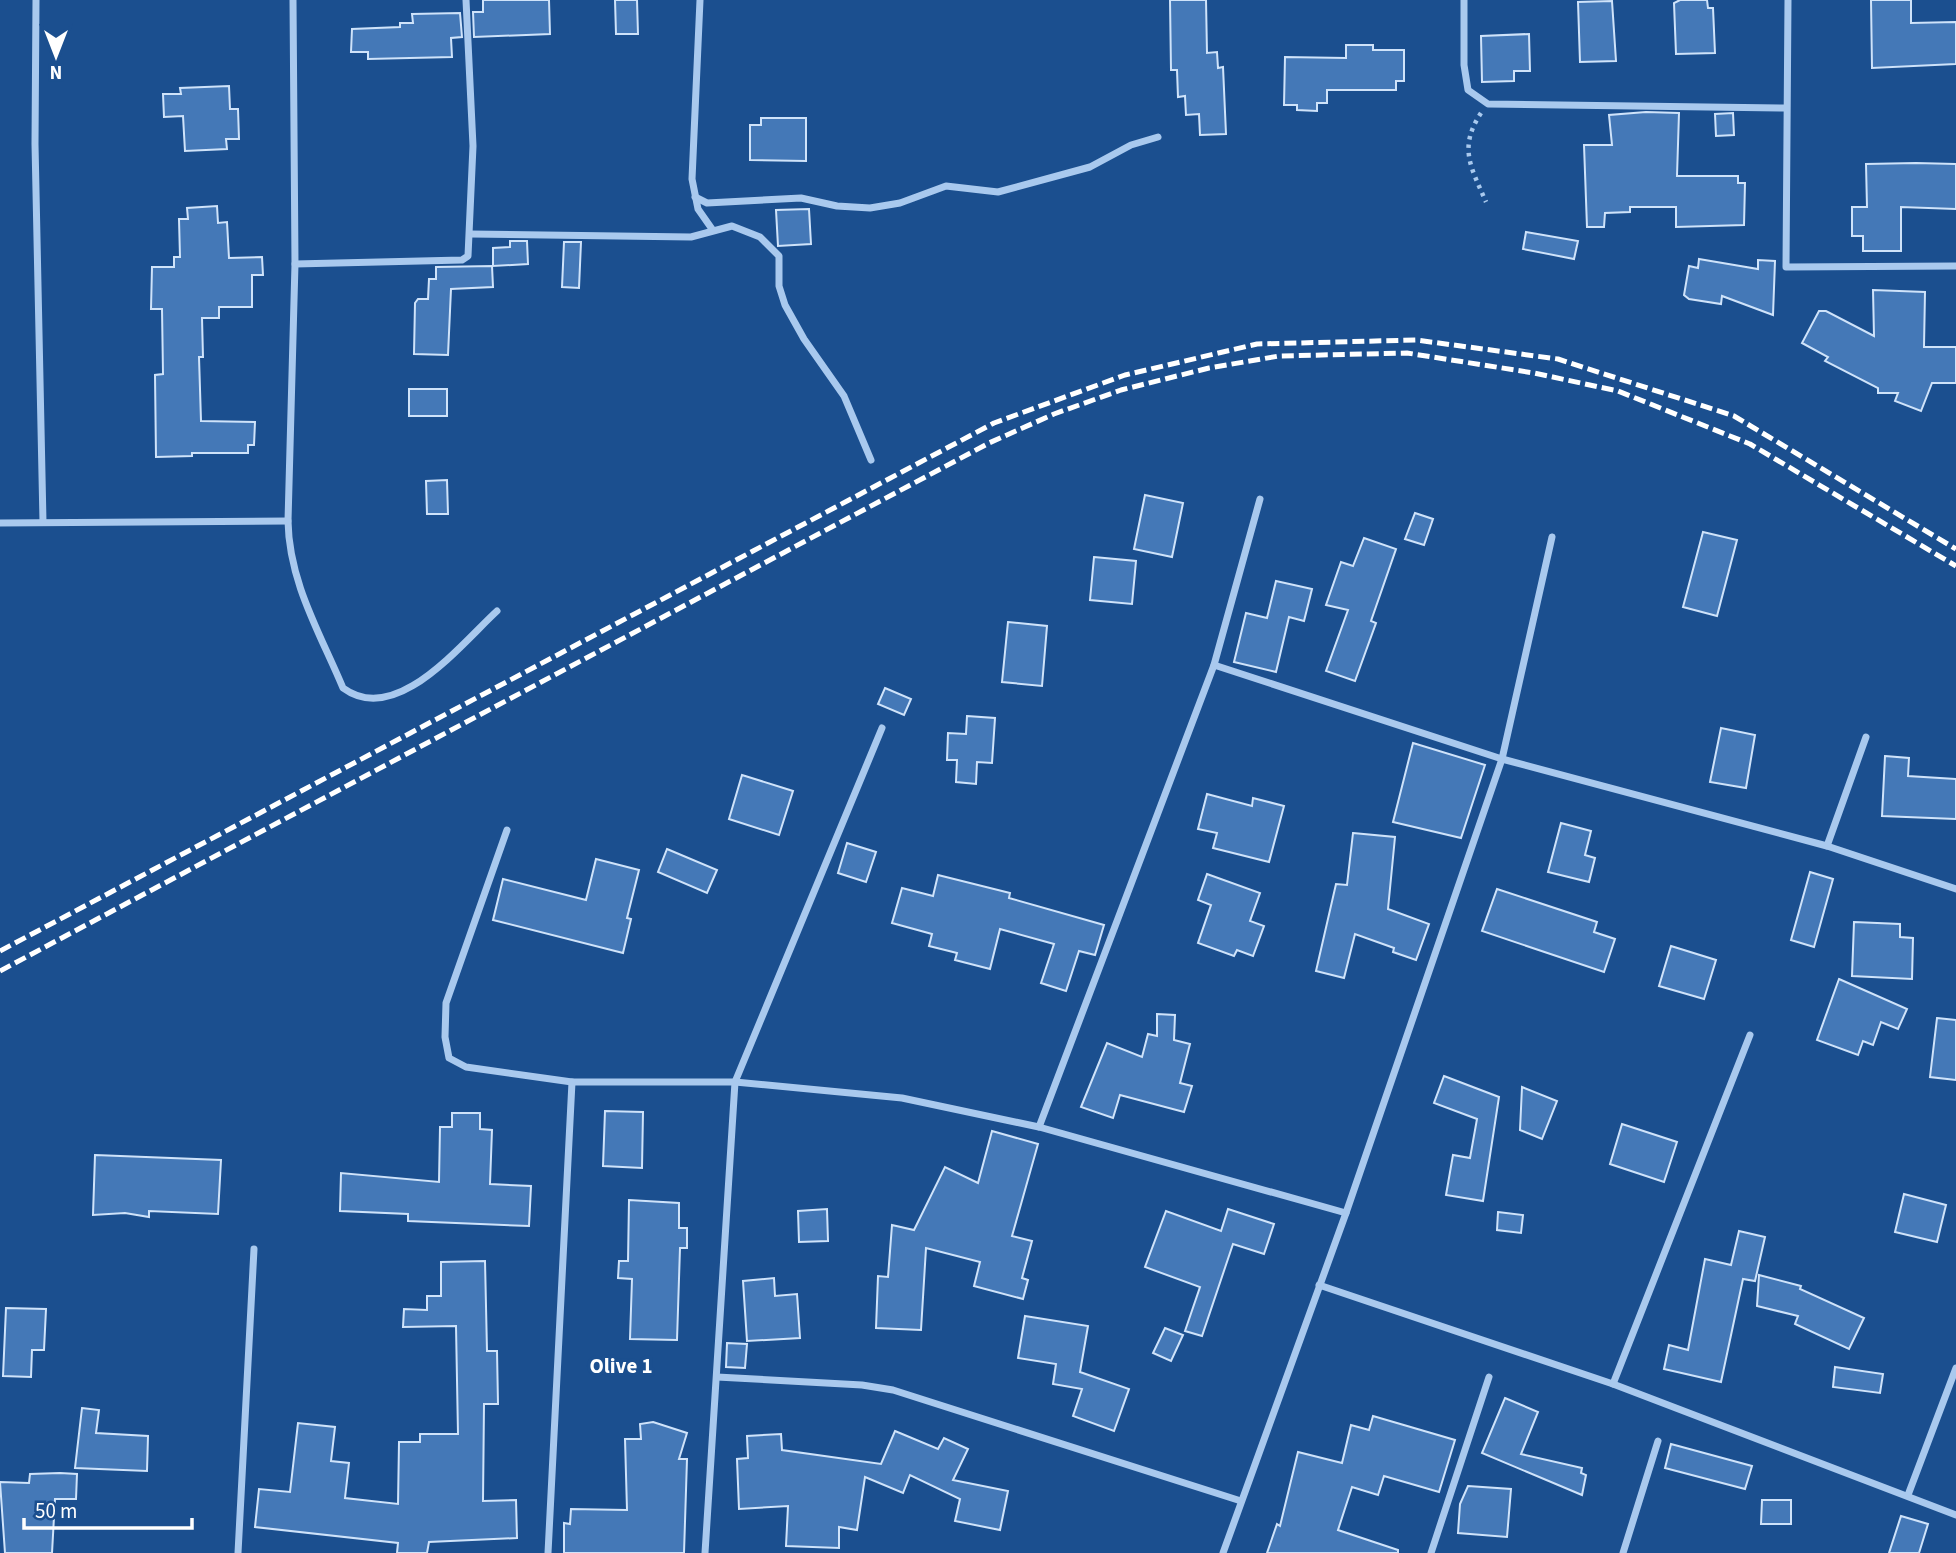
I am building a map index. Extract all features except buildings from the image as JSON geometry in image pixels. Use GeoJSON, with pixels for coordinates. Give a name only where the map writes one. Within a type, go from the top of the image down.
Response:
{"type":"FeatureCollection","features":[{"type":"Feature","properties":{"kind":"street"},"geometry":{"type":"LineString","coordinates":[[36,0],[36,158],[43,522]]}},
{"type":"Feature","properties":{"kind":"street"},"geometry":{"type":"LineString","coordinates":[[292,0],[295,264],[288,546],[296,580],[343,688],[358,699],[389,698],[426,677],[497,611]]}},
{"type":"Feature","properties":{"kind":"street"},"geometry":{"type":"LineString","coordinates":[[295,264],[462,260],[468,256],[473,146],[466,0]]}},
{"type":"Feature","properties":{"kind":"street"},"geometry":{"type":"LineString","coordinates":[[700,0],[692,179],[698,209],[712,229]]}},
{"type":"Feature","properties":{"kind":"street"},"geometry":{"type":"LineString","coordinates":[[1464,0],[1464,65],[1468,90],[1488,104],[1786,108]]}},
{"type":"Feature","properties":{"kind":"street"},"geometry":{"type":"LineString","coordinates":[[1788,0],[1786,267],[1956,266]]}},
{"type":"Feature","properties":{"kind":"street"},"geometry":{"type":"LineString","coordinates":[[695,197],[707,203],[801,198],[837,206],[870,208],[900,203],[946,186],[998,191],[1090,167],[1131,145],[1158,137]]}},
{"type":"Feature","properties":{"kind":"street"},"geometry":{"type":"LineString","coordinates":[[470,234],[691,237],[712,229],[743,228],[766,242],[779,256],[779,286],[785,305],[804,339],[844,396],[871,460]]}},
{"type":"Feature","properties":{"kind":"street"},"geometry":{"type":"LineString","coordinates":[[1040,1127],[1214,665],[1260,499]]}},
{"type":"Feature","properties":{"kind":"street"},"geometry":{"type":"LineString","coordinates":[[0,523],[288,521]]}},
{"type":"Feature","properties":{"kind":"street"},"geometry":{"type":"LineString","coordinates":[[1223,1553],[1346,1213],[1502,759],[1552,537]]}},
{"type":"Feature","properties":{"kind":"street"},"geometry":{"type":"LineString","coordinates":[[1214,665],[1502,759],[1827,846],[1956,889]]}},
{"type":"Feature","properties":{"kind":"street"},"geometry":{"type":"LineString","coordinates":[[705,1553],[735,1082],[882,728]]}},
{"type":"Feature","properties":{"kind":"street"},"geometry":{"type":"LineString","coordinates":[[1827,846],[1866,737]]}},
{"type":"Feature","properties":{"kind":"street"},"geometry":{"type":"LineString","coordinates":[[507,830],[446,1003],[445,1037],[449,1058],[466,1067],[572,1082],[735,1082],[902,1098],[1040,1127],[1346,1213]]}},
{"type":"Feature","properties":{"kind":"street"},"geometry":{"type":"LineString","coordinates":[[1613,1384],[1750,1035]]}},
{"type":"Feature","properties":{"kind":"street"},"geometry":{"type":"LineString","coordinates":[[548,1553],[572,1082]]}},
{"type":"Feature","properties":{"kind":"street"},"geometry":{"type":"LineString","coordinates":[[238,1553],[254,1249]]}},
{"type":"Feature","properties":{"kind":"street"},"geometry":{"type":"LineString","coordinates":[[1319,1285],[1613,1384],[1956,1515]]}},
{"type":"Feature","properties":{"kind":"street"},"geometry":{"type":"LineString","coordinates":[[1908,1495],[1956,1368]]}},
{"type":"Feature","properties":{"kind":"street"},"geometry":{"type":"LineString","coordinates":[[716,1377],[862,1385],[893,1391],[1241,1501]]}},
{"type":"Feature","properties":{"kind":"street"},"geometry":{"type":"LineString","coordinates":[[1431,1553],[1489,1377]]}},
{"type":"Feature","properties":{"kind":"street"},"geometry":{"type":"LineString","coordinates":[[1623,1553],[1658,1441]]}},
{"type":"Feature","properties":{"kind":"path"},"geometry":{"type":"LineString","coordinates":[[1486,202],[1467,157],[1470,130],[1488,104]]}},
{"type":"Feature","properties":{"kind":"railway"},"geometry":{"type":"LineString","coordinates":[[0,951],[994,423],[1125,375],[1257,344],[1416,340],[1558,359],[1734,416],[1956,549]]}},
{"type":"Feature","properties":{"kind":"railway"},"geometry":{"type":"LineString","coordinates":[[0,971],[989,443],[1054,414],[1121,390],[1209,368],[1279,356],[1407,353],[1534,373],[1618,391],[1750,444],[1956,566]]}},
{"type":"Feature","properties":{"kind":"district","name":"Olive 1"},"geometry":{"type":"Point","coordinates":[621,1366]}}]}
